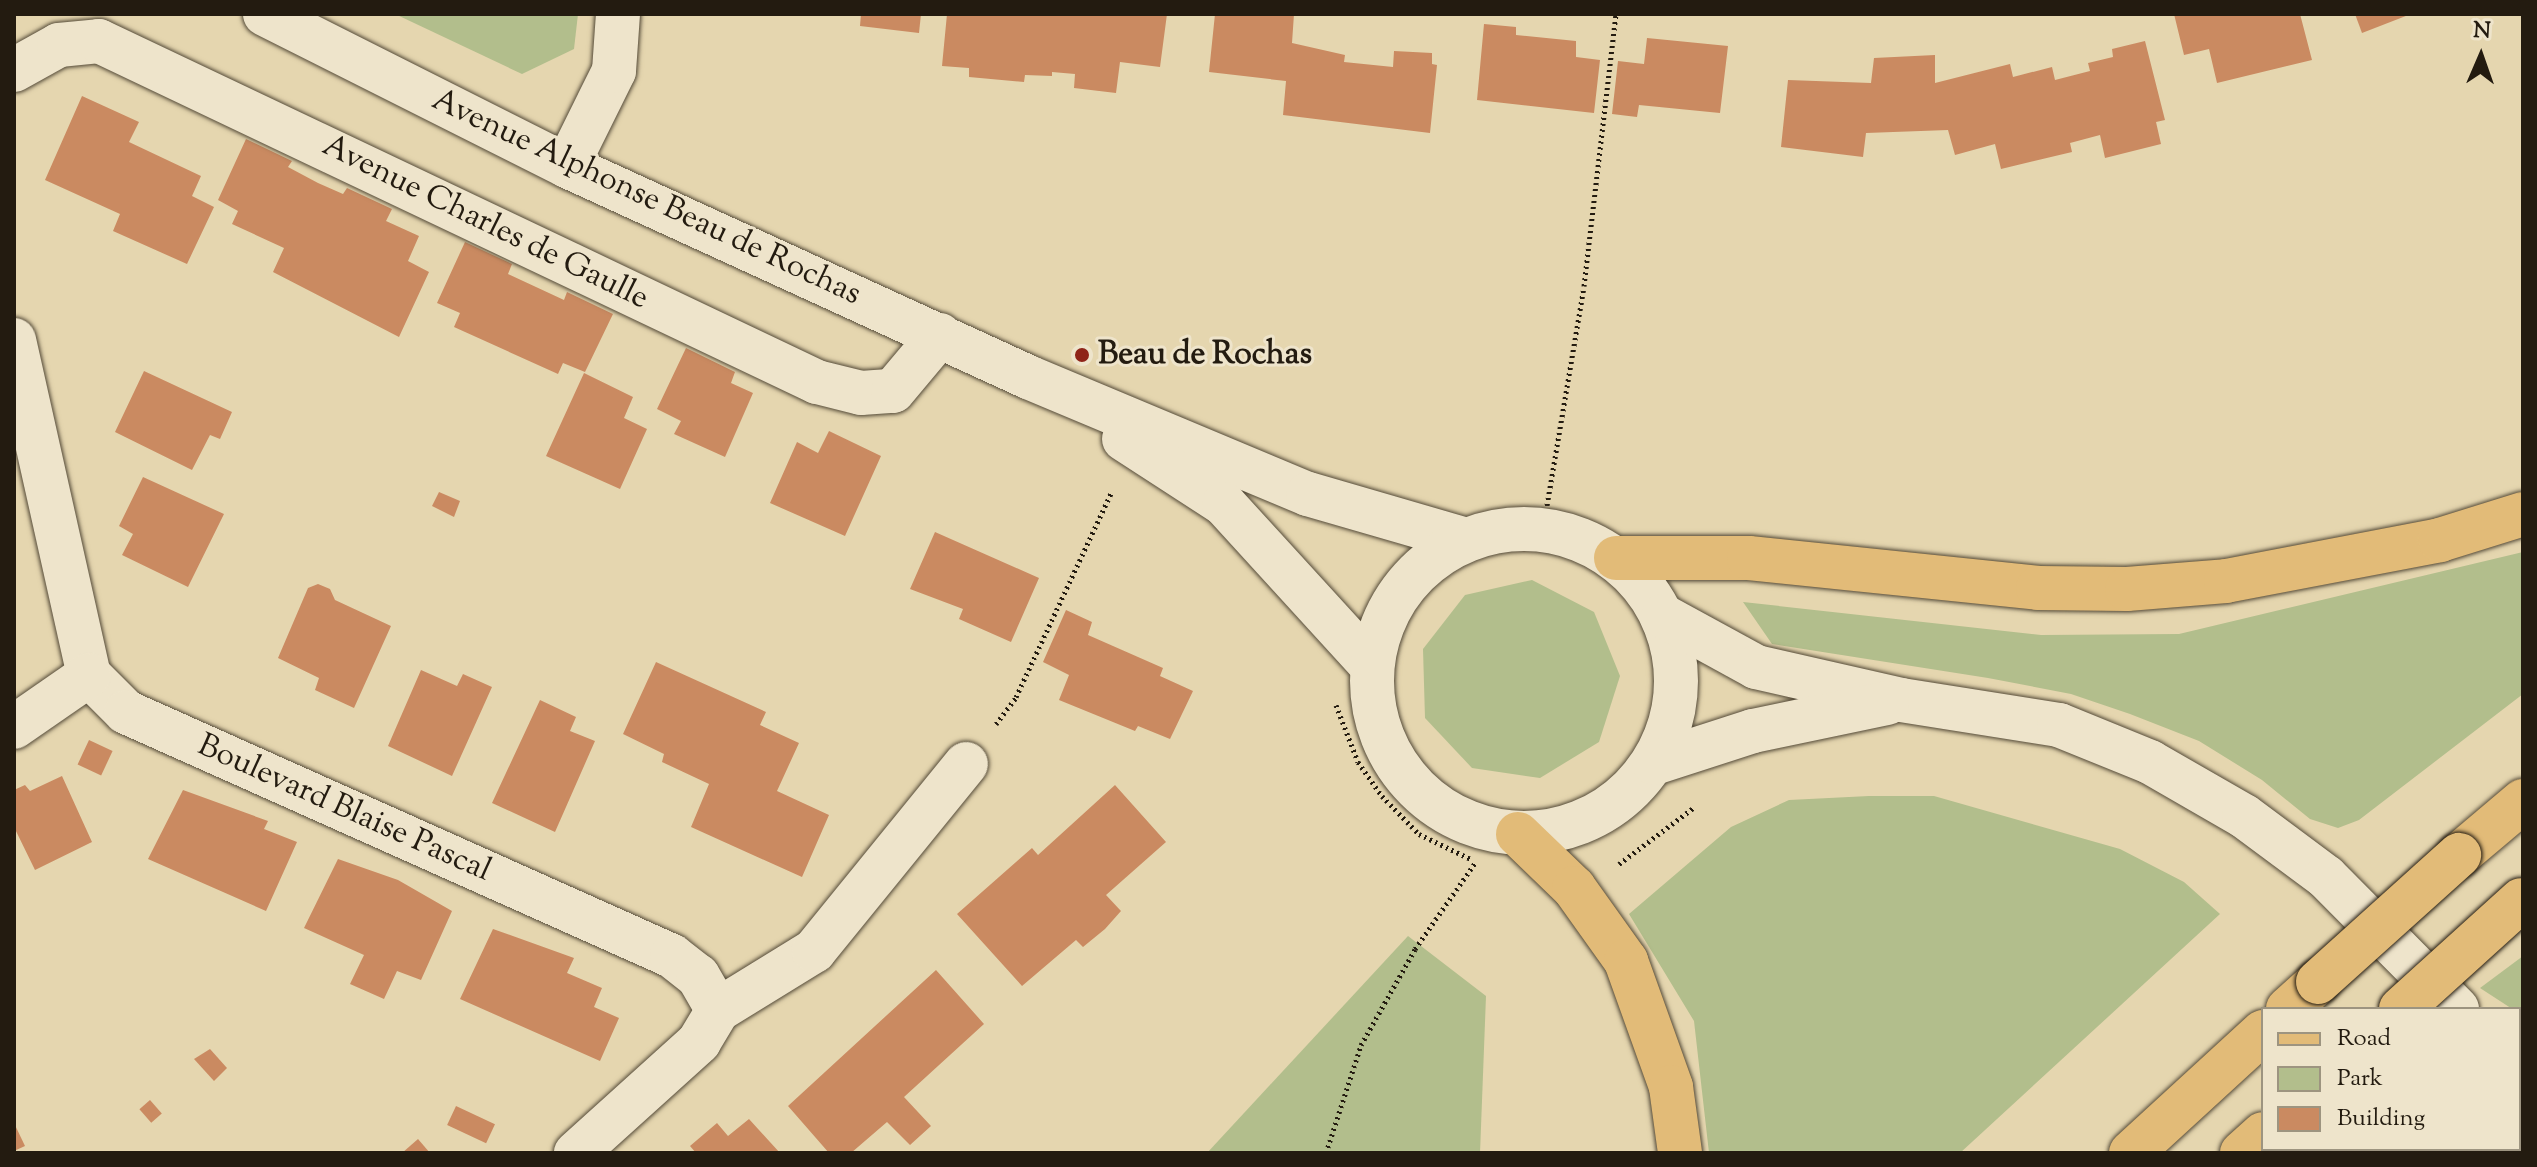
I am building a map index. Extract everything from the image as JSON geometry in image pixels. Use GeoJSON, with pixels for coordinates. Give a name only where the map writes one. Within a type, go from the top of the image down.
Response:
{"type":"FeatureCollection","features":[{"type":"Feature","properties":{"kind":"main road","name":"Avenue Alphonse Beau de Rochas"},"geometry":{"type":"LineString","coordinates":[[265,14],[567,166],[1028,377],[1308,494],[1463,539]]}},
{"type":"Feature","properties":{"kind":"main road"},"geometry":{"type":"LineString","coordinates":[[567,166],[614,71],[618,14]]}},
{"type":"Feature","properties":{"kind":"main road","name":"Avenue Charles de Gaulle"},"geometry":{"type":"LineString","coordinates":[[14,70],[59,45],[99,41],[817,382],[861,393],[893,391],[940,335]]}},
{"type":"Feature","properties":{"kind":"main road"},"geometry":{"type":"LineString","coordinates":[[14,340],[89,675],[14,727]]}},
{"type":"Feature","properties":{"kind":"main road","name":"Avenue Alphonse Beau de Rochas"},"geometry":{"type":"LineString","coordinates":[[1028,377],[1224,504],[1371,665]]}},
{"type":"Feature","properties":{"kind":"main road"},"geometry":{"type":"LineString","coordinates":[[1616,558],[1749,558],[2038,588],[2127,589],[2241,579],[2440,540],[2523,514]]}},
{"type":"Feature","properties":{"kind":"main road"},"geometry":{"type":"LineString","coordinates":[[1490,847],[1558,830],[1595,816],[1628,793],[1654,763],[1673,716],[1677,665],[1663,616],[1643,584],[1616,558],[1581,539],[1543,529],[1502,529],[1463,539],[1418,569],[1386,612],[1371,665],[1374,715],[1394,763],[1428,801],[1490,847],[1574,888],[1626,961],[1671,1087],[1680,1153]]}},
{"type":"Feature","properties":{"kind":"main road"},"geometry":{"type":"LineString","coordinates":[[1663,616],[1756,667],[1901,700],[2059,725],[2150,762],[2244,816],[2326,877],[2455,1007]]}},
{"type":"Feature","properties":{"kind":"main road","name":"Boulevard Blaise Pascal"},"geometry":{"type":"LineString","coordinates":[[89,675],[126,712],[672,956],[698,976],[718,1010]]}},
{"type":"Feature","properties":{"kind":"main road"},"geometry":{"type":"LineString","coordinates":[[1654,763],[1753,731],[1901,700]]}},
{"type":"Feature","properties":{"kind":"main road"},"geometry":{"type":"LineString","coordinates":[[576,1153],[699,1042],[718,1010],[814,951],[966,764]]}},
{"type":"Feature","properties":{"kind":"main road"},"geometry":{"type":"LineString","coordinates":[[2303,995],[2523,801]]}},
{"type":"Feature","properties":{"kind":"main road"},"geometry":{"type":"LineString","coordinates":[[2403,1007],[2522,899]]}},
{"type":"Feature","properties":{"kind":"main road"},"geometry":{"type":"LineString","coordinates":[[2131,1153],[2261,1034]]}},
{"type":"Feature","properties":{"kind":"main road"},"geometry":{"type":"LineString","coordinates":[[2242,1153],[2261,1136]]}},
{"type":"Feature","properties":{"kind":"path"},"geometry":{"type":"LineString","coordinates":[[1543,529],[1584,286],[1616,14]]}},
{"type":"Feature","properties":{"kind":"path"},"geometry":{"type":"LineString","coordinates":[[966,764],[1016,697],[1137,448]]}},
{"type":"Feature","properties":{"kind":"path"},"geometry":{"type":"LineString","coordinates":[[1326,1153],[1361,1045],[1415,949],[1490,847],[1419,834],[1382,796],[1358,762],[1334,701]]}},
{"type":"Feature","properties":{"kind":"path"},"geometry":{"type":"LineString","coordinates":[[1574,888],[1639,853],[1705,801]]}},
{"type":"Feature","properties":{"kind":"green space"},"geometry":{"type":"Polygon","coordinates":[[[395,14],[578,14],[574,49],[522,74],[395,14]]]}},
{"type":"Feature","properties":{"kind":"green space"},"geometry":{"type":"Polygon","coordinates":[[[2523,552],[2523,694],[2359,820],[2338,828],[2310,819],[2262,780],[2199,741],[2130,714],[2071,694],[1772,644],[1743,602],[2041,635],[2179,634],[2523,552]]]}},
{"type":"Feature","properties":{"kind":"green space"},"geometry":{"type":"Polygon","coordinates":[[[1532,580],[1594,612],[1620,676],[1599,742],[1540,778],[1472,768],[1425,718],[1423,649],[1465,595],[1532,580]]]}},
{"type":"Feature","properties":{"kind":"green space"},"geometry":{"type":"Polygon","coordinates":[[[1934,796],[2120,849],[2184,882],[2220,914],[1960,1153],[1709,1153],[1694,1021],[1629,914],[1731,827],[1789,800],[1934,796]]]}},
{"type":"Feature","properties":{"kind":"green space"},"geometry":{"type":"Polygon","coordinates":[[[1408,936],[1486,996],[1480,1153],[1207,1153],[1408,936]]]}},
{"type":"Feature","properties":{"kind":"green space"},"geometry":{"type":"Polygon","coordinates":[[[2523,956],[2523,1016],[2521,1007],[2509,1007],[2480,988],[2523,956]]]}},
{"type":"Feature","properties":{"kind":"green space"},"geometry":{"type":"Polygon","coordinates":[[[2303,1151],[2477,1151],[2477,1153],[2303,1151]]]}},
{"type":"Feature","properties":{"kind":"building"},"geometry":{"type":"Polygon","coordinates":[[[861,14],[921,14],[919,33],[860,26],[861,14]]]}},
{"type":"Feature","properties":{"kind":"building"},"geometry":{"type":"Polygon","coordinates":[[[947,14],[1167,14],[1160,67],[1120,62],[1116,93],[1074,88],[1075,74],[1052,72],[1052,76],[1025,75],[1024,82],[969,77],[969,68],[942,66],[947,14]]]}},
{"type":"Feature","properties":{"kind":"building"},"geometry":{"type":"Polygon","coordinates":[[[1215,14],[1294,14],[1292,43],[1345,55],[1344,62],[1393,67],[1394,51],[1432,53],[1432,64],[1437,65],[1430,133],[1283,115],[1286,81],[1209,72],[1215,14]]]}},
{"type":"Feature","properties":{"kind":"building"},"geometry":{"type":"Polygon","coordinates":[[[2174,14],[2300,14],[2312,60],[2217,83],[2209,49],[2184,55],[2174,14]]]}},
{"type":"Feature","properties":{"kind":"building"},"geometry":{"type":"Polygon","coordinates":[[[2355,14],[2411,14],[2362,33],[2355,14]]]}},
{"type":"Feature","properties":{"kind":"building"},"geometry":{"type":"Polygon","coordinates":[[[1484,24],[1516,27],[1516,35],[1576,41],[1576,57],[1600,60],[1594,113],[1477,100],[1484,24]]]}},
{"type":"Feature","properties":{"kind":"building"},"geometry":{"type":"Polygon","coordinates":[[[1647,38],[1728,46],[1720,113],[1639,105],[1637,117],[1612,114],[1618,61],[1644,64],[1647,38]]]}},
{"type":"Feature","properties":{"kind":"building"},"geometry":{"type":"Polygon","coordinates":[[[2145,41],[2165,120],[2156,122],[2161,144],[2105,158],[2100,135],[2070,143],[2072,152],[2001,169],[1995,144],[1955,155],[1948,130],[1866,133],[1863,157],[1781,147],[1788,80],[1871,83],[1874,58],[1935,55],[1935,83],[2010,64],[2013,77],[2052,67],[2055,80],[2090,71],[2088,63],[2113,57],[2112,49],[2145,41]]]}},
{"type":"Feature","properties":{"kind":"building"},"geometry":{"type":"Polygon","coordinates":[[[82,96],[139,122],[129,142],[201,176],[192,196],[214,207],[187,264],[113,231],[120,214],[45,180],[82,96]]]}},
{"type":"Feature","properties":{"kind":"building"},"geometry":{"type":"Polygon","coordinates":[[[246,139],[292,161],[288,167],[318,183],[343,194],[347,188],[392,209],[386,221],[419,236],[408,261],[429,272],[399,337],[273,272],[284,248],[232,224],[238,211],[218,200],[246,139]]]}},
{"type":"Feature","properties":{"kind":"building"},"geometry":{"type":"Polygon","coordinates":[[[465,242],[512,264],[508,274],[564,300],[567,292],[613,314],[585,372],[563,363],[558,374],[454,327],[460,313],[437,303],[465,242]]]}},
{"type":"Feature","properties":{"kind":"building"},"geometry":{"type":"Polygon","coordinates":[[[686,348],[735,372],[731,383],[753,393],[725,457],[674,434],[681,421],[657,409],[686,348]]]}},
{"type":"Feature","properties":{"kind":"building"},"geometry":{"type":"Polygon","coordinates":[[[144,371],[232,412],[220,439],[210,435],[192,470],[115,432],[144,371]]]}},
{"type":"Feature","properties":{"kind":"building"},"geometry":{"type":"Polygon","coordinates":[[[584,373],[633,397],[624,418],[647,429],[620,489],[546,456],[584,373]]]}},
{"type":"Feature","properties":{"kind":"building"},"geometry":{"type":"Polygon","coordinates":[[[829,431],[881,456],[845,536],[770,503],[797,442],[818,453],[829,431]]]}},
{"type":"Feature","properties":{"kind":"building"},"geometry":{"type":"Polygon","coordinates":[[[143,477],[224,514],[188,587],[122,555],[133,534],[119,526],[143,477]]]}},
{"type":"Feature","properties":{"kind":"building"},"geometry":{"type":"Polygon","coordinates":[[[439,492],[460,501],[454,517],[432,506],[439,492]]]}},
{"type":"Feature","properties":{"kind":"building"},"geometry":{"type":"Polygon","coordinates":[[[935,532],[1039,578],[1011,642],[959,619],[963,609],[910,589],[935,532]]]}},
{"type":"Feature","properties":{"kind":"building"},"geometry":{"type":"Polygon","coordinates":[[[318,584],[330,589],[335,600],[391,626],[354,708],[315,690],[319,678],[278,658],[308,588],[318,584]]]}},
{"type":"Feature","properties":{"kind":"building"},"geometry":{"type":"Polygon","coordinates":[[[1066,610],[1092,622],[1088,635],[1163,668],[1160,676],[1193,691],[1170,739],[1138,726],[1135,731],[1059,700],[1069,675],[1043,662],[1066,610]]]}},
{"type":"Feature","properties":{"kind":"building"},"geometry":{"type":"Polygon","coordinates":[[[656,662],[766,712],[760,725],[799,743],[777,791],[829,815],[802,877],[691,827],[709,784],[662,762],[664,754],[623,734],[656,662]]]}},
{"type":"Feature","properties":{"kind":"building"},"geometry":{"type":"Polygon","coordinates":[[[421,670],[457,686],[463,674],[492,687],[452,776],[388,746],[421,670]]]}},
{"type":"Feature","properties":{"kind":"building"},"geometry":{"type":"Polygon","coordinates":[[[540,700],[576,717],[570,731],[595,741],[555,832],[492,803],[540,700]]]}},
{"type":"Feature","properties":{"kind":"building"},"geometry":{"type":"Polygon","coordinates":[[[89,740],[113,751],[101,775],[78,764],[89,740]]]}},
{"type":"Feature","properties":{"kind":"building"},"geometry":{"type":"Polygon","coordinates":[[[62,776],[92,842],[35,870],[14,827],[14,790],[25,785],[30,791],[62,776]]]}},
{"type":"Feature","properties":{"kind":"building"},"geometry":{"type":"Polygon","coordinates":[[[1115,785],[1166,842],[1106,895],[1121,911],[1105,929],[1083,947],[1076,940],[1022,986],[957,914],[1032,848],[1038,855],[1115,785]]]}},
{"type":"Feature","properties":{"kind":"building"},"geometry":{"type":"Polygon","coordinates":[[[183,790],[268,821],[264,829],[297,842],[266,911],[148,859],[183,790]]]}},
{"type":"Feature","properties":{"kind":"building"},"geometry":{"type":"Polygon","coordinates":[[[338,859],[398,880],[452,911],[421,980],[397,971],[384,999],[350,984],[364,955],[304,928],[338,859]]]}},
{"type":"Feature","properties":{"kind":"building"},"geometry":{"type":"Polygon","coordinates":[[[493,929],[574,958],[567,973],[602,988],[594,1007],[619,1018],[600,1061],[460,999],[493,929]]]}},
{"type":"Feature","properties":{"kind":"building"},"geometry":{"type":"Polygon","coordinates":[[[936,970],[984,1024],[904,1097],[931,1126],[910,1145],[887,1122],[851,1153],[829,1153],[788,1106],[936,970]]]}},
{"type":"Feature","properties":{"kind":"building"},"geometry":{"type":"Polygon","coordinates":[[[210,1049],[227,1068],[214,1081],[194,1059],[210,1049]]]}},
{"type":"Feature","properties":{"kind":"building"},"geometry":{"type":"Polygon","coordinates":[[[150,1100],[162,1114],[151,1123],[139,1109],[150,1100]]]}},
{"type":"Feature","properties":{"kind":"building"},"geometry":{"type":"Polygon","coordinates":[[[456,1106],[495,1124],[486,1143],[447,1125],[456,1106]]]}},
{"type":"Feature","properties":{"kind":"building"},"geometry":{"type":"Polygon","coordinates":[[[749,1119],[780,1153],[696,1153],[690,1146],[717,1123],[728,1136],[749,1119]]]}},
{"type":"Feature","properties":{"kind":"building"},"geometry":{"type":"Polygon","coordinates":[[[14,1123],[25,1146],[14,1151],[14,1123]]]}},
{"type":"Feature","properties":{"kind":"building"},"geometry":{"type":"Polygon","coordinates":[[[418,1139],[430,1153],[402,1153],[418,1139]]]}},
{"type":"Feature","properties":{"kind":"place","name":"Beau de Rochas"},"geometry":{"type":"Point","coordinates":[1082,355]}}]}
